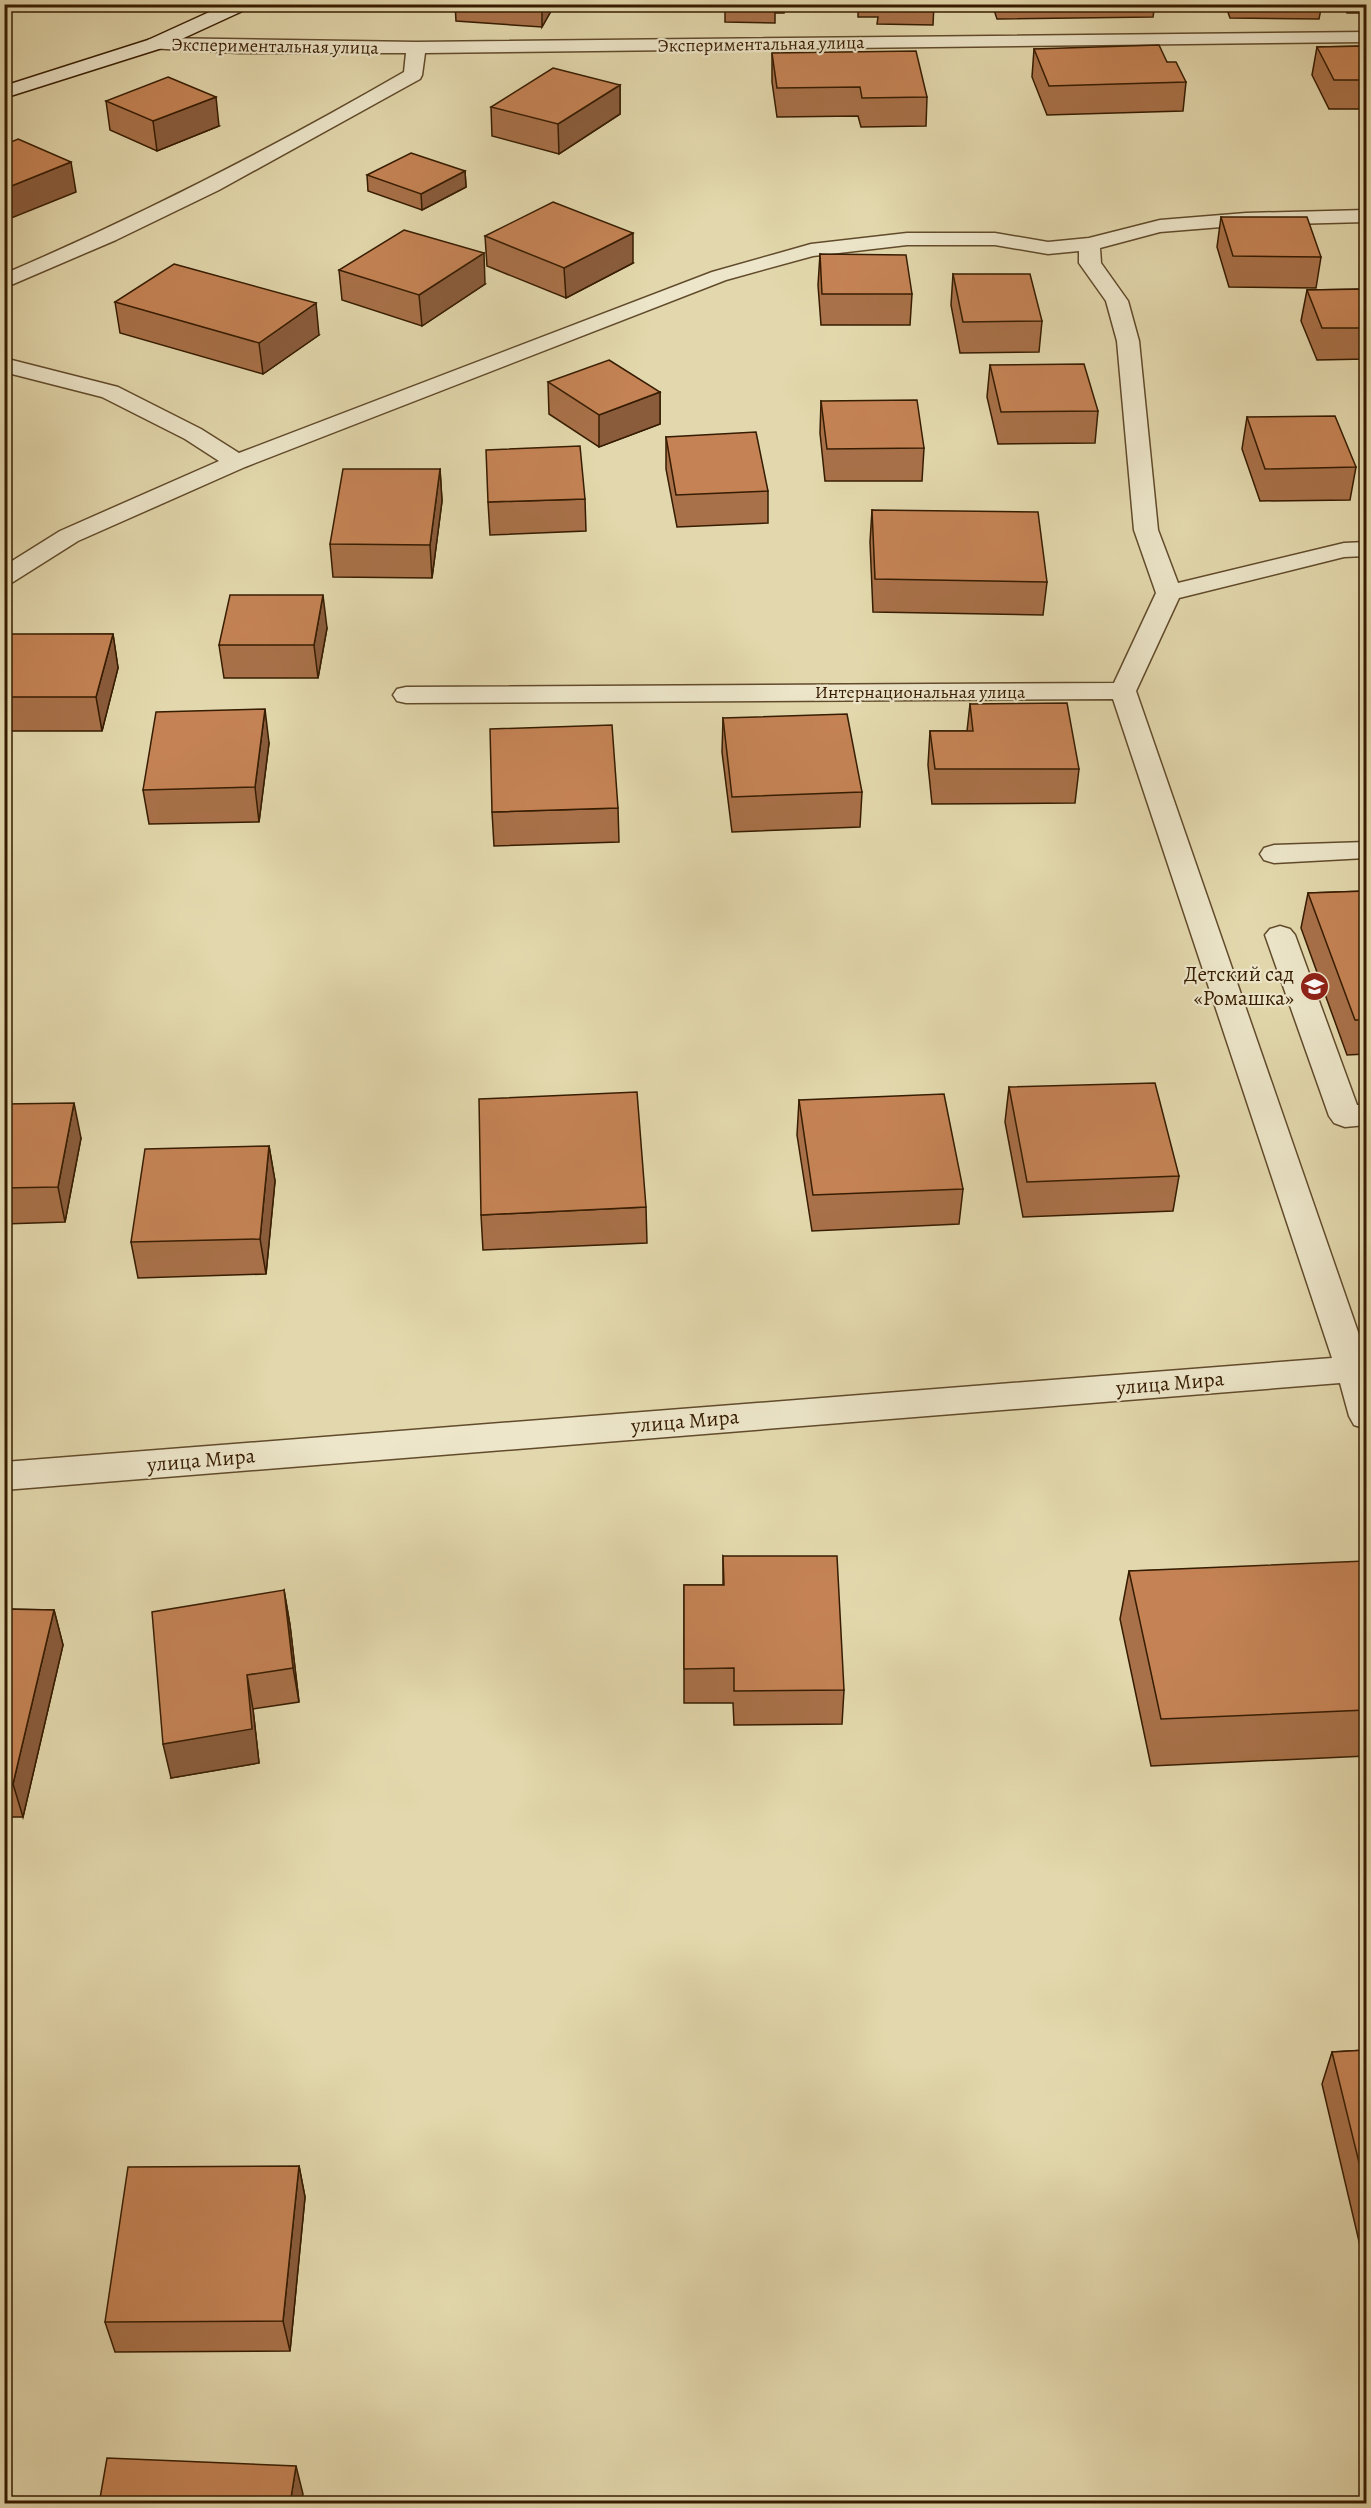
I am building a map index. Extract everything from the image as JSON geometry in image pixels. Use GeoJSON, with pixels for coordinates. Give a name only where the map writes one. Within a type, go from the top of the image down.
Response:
{"type":"FeatureCollection","features":[{"type":"Feature","properties":{"kind":"street"},"geometry":{"type":"LineString","coordinates":[[4,92],[155,44],[243,4]]}},
{"type":"Feature","properties":{"kind":"street","name":"Экспериментальная улица"},"geometry":{"type":"LineString","coordinates":[[155,44],[416,48],[1366,37]]}},
{"type":"Feature","properties":{"kind":"street"},"geometry":{"type":"LineString","coordinates":[[4,282],[210,186],[382,93],[412,75],[416,48]]}},
{"type":"Feature","properties":{"kind":"street"},"geometry":{"type":"LineString","coordinates":[[4,577],[69,536],[237,462],[719,276],[811,250],[907,239],[994,239],[1048,248],[1089,244],[1160,226],[1246,219],[1366,216]]}},
{"type":"Feature","properties":{"kind":"street"},"geometry":{"type":"LineString","coordinates":[[1089,244],[1090,264],[1117,301],[1128,341],[1146,530],[1170,593],[1123,692],[1360,1368],[1366,1416]]}},
{"type":"Feature","properties":{"kind":"street"},"geometry":{"type":"LineString","coordinates":[[4,365],[110,392],[193,434],[237,462]]}},
{"type":"Feature","properties":{"kind":"street"},"geometry":{"type":"LineString","coordinates":[[1170,593],[1344,550],[1366,549]]}},
{"type":"Feature","properties":{"kind":"street","name":"Интернациональная улица"},"geometry":{"type":"LineString","coordinates":[[406,695],[1123,692]]}},
{"type":"Feature","properties":{"kind":"street"},"geometry":{"type":"LineString","coordinates":[[1274,854],[1366,850]]}},
{"type":"Feature","properties":{"kind":"street"},"geometry":{"type":"LineString","coordinates":[[1280,935],[1345,1116],[1366,1115]]}},
{"type":"Feature","properties":{"kind":"street","name":"улица Мира"},"geometry":{"type":"LineString","coordinates":[[4,1476],[1360,1368]]}},
{"type":"Feature","properties":{"kind":"building"},"geometry":{"type":"Polygon","coordinates":[[[725,4],[775,4],[775,8],[725,7],[725,4]]]}},
{"type":"Feature","properties":{"kind":"building"},"geometry":{"type":"Polygon","coordinates":[[[1159,45],[1167,62],[1176,62],[1186,82],[1049,86],[1034,49],[1159,45]]]}},
{"type":"Feature","properties":{"kind":"building"},"geometry":{"type":"Polygon","coordinates":[[[1366,46],[1366,80],[1334,80],[1317,47],[1366,46]]]}},
{"type":"Feature","properties":{"kind":"building"},"geometry":{"type":"Polygon","coordinates":[[[916,51],[927,97],[862,98],[860,87],[777,88],[772,53],[916,51]]]}},
{"type":"Feature","properties":{"kind":"building"},"geometry":{"type":"Polygon","coordinates":[[[553,68],[620,85],[558,124],[491,107],[553,68]]]}},
{"type":"Feature","properties":{"kind":"building"},"geometry":{"type":"Polygon","coordinates":[[[168,77],[216,97],[153,121],[106,101],[168,77]]]}},
{"type":"Feature","properties":{"kind":"building"},"geometry":{"type":"Polygon","coordinates":[[[18,139],[71,162],[4,189],[4,145],[18,139]]]}},
{"type":"Feature","properties":{"kind":"building"},"geometry":{"type":"Polygon","coordinates":[[[411,153],[465,171],[421,194],[367,175],[411,153]]]}},
{"type":"Feature","properties":{"kind":"building"},"geometry":{"type":"Polygon","coordinates":[[[553,202],[633,233],[564,268],[485,236],[553,202]]]}},
{"type":"Feature","properties":{"kind":"building"},"geometry":{"type":"Polygon","coordinates":[[[1221,217],[1307,217],[1321,257],[1233,256],[1221,217]]]}},
{"type":"Feature","properties":{"kind":"building"},"geometry":{"type":"Polygon","coordinates":[[[404,230],[484,253],[419,295],[339,270],[404,230]]]}},
{"type":"Feature","properties":{"kind":"building"},"geometry":{"type":"Polygon","coordinates":[[[820,254],[906,255],[912,294],[822,294],[820,254]]]}},
{"type":"Feature","properties":{"kind":"building"},"geometry":{"type":"Polygon","coordinates":[[[174,264],[316,303],[259,343],[115,302],[174,264]]]}},
{"type":"Feature","properties":{"kind":"building"},"geometry":{"type":"Polygon","coordinates":[[[953,274],[1030,274],[1042,321],[963,322],[953,274]]]}},
{"type":"Feature","properties":{"kind":"building"},"geometry":{"type":"Polygon","coordinates":[[[1366,289],[1366,328],[1322,328],[1307,290],[1366,289]]]}},
{"type":"Feature","properties":{"kind":"building"},"geometry":{"type":"Polygon","coordinates":[[[609,360],[660,392],[599,415],[548,382],[609,360]]]}},
{"type":"Feature","properties":{"kind":"building"},"geometry":{"type":"Polygon","coordinates":[[[1084,364],[1098,411],[1001,412],[990,365],[1084,364]]]}},
{"type":"Feature","properties":{"kind":"building"},"geometry":{"type":"Polygon","coordinates":[[[917,400],[924,448],[827,449],[821,401],[917,400]]]}},
{"type":"Feature","properties":{"kind":"building"},"geometry":{"type":"Polygon","coordinates":[[[1335,416],[1356,467],[1265,469],[1247,417],[1335,416]]]}},
{"type":"Feature","properties":{"kind":"building"},"geometry":{"type":"Polygon","coordinates":[[[756,432],[768,491],[676,495],[666,437],[756,432]]]}},
{"type":"Feature","properties":{"kind":"building"},"geometry":{"type":"Polygon","coordinates":[[[580,446],[585,499],[488,502],[486,450],[580,446]]]}},
{"type":"Feature","properties":{"kind":"building"},"geometry":{"type":"Polygon","coordinates":[[[343,469],[440,469],[430,545],[330,544],[343,469]]]}},
{"type":"Feature","properties":{"kind":"building"},"geometry":{"type":"Polygon","coordinates":[[[872,510],[1038,512],[1047,582],[875,579],[872,510]]]}},
{"type":"Feature","properties":{"kind":"building"},"geometry":{"type":"Polygon","coordinates":[[[230,595],[323,595],[314,645],[219,645],[230,595]]]}},
{"type":"Feature","properties":{"kind":"building"},"geometry":{"type":"Polygon","coordinates":[[[5,634],[113,634],[96,697],[4,697],[5,634]]]}},
{"type":"Feature","properties":{"kind":"building"},"geometry":{"type":"Polygon","coordinates":[[[1067,703],[1079,769],[935,769],[930,731],[973,731],[970,704],[1067,703]]]}},
{"type":"Feature","properties":{"kind":"building"},"geometry":{"type":"Polygon","coordinates":[[[265,709],[255,787],[143,790],[156,712],[265,709]]]}},
{"type":"Feature","properties":{"kind":"building"},"geometry":{"type":"Polygon","coordinates":[[[847,714],[862,792],[732,797],[723,718],[847,714]]]}},
{"type":"Feature","properties":{"kind":"building"},"geometry":{"type":"Polygon","coordinates":[[[612,725],[618,808],[492,812],[490,729],[612,725]]]}},
{"type":"Feature","properties":{"kind":"building"},"geometry":{"type":"Polygon","coordinates":[[[1366,891],[1366,1020],[1355,1020],[1308,893],[1366,891]]]}},
{"type":"Feature","properties":{"kind":"building"},"geometry":{"type":"Polygon","coordinates":[[[1155,1083],[1179,1176],[1027,1182],[1009,1087],[1155,1083]]]}},
{"type":"Feature","properties":{"kind":"building"},"geometry":{"type":"Polygon","coordinates":[[[637,1092],[646,1207],[481,1215],[479,1099],[637,1092]]]}},
{"type":"Feature","properties":{"kind":"building"},"geometry":{"type":"Polygon","coordinates":[[[944,1094],[963,1189],[813,1195],[799,1100],[944,1094]]]}},
{"type":"Feature","properties":{"kind":"building"},"geometry":{"type":"Polygon","coordinates":[[[74,1103],[58,1187],[4,1188],[4,1104],[74,1103]]]}},
{"type":"Feature","properties":{"kind":"building"},"geometry":{"type":"Polygon","coordinates":[[[269,1146],[260,1239],[131,1242],[145,1149],[269,1146]]]}},
{"type":"Feature","properties":{"kind":"building"},"geometry":{"type":"Polygon","coordinates":[[[723,1556],[837,1556],[844,1690],[734,1691],[734,1668],[684,1669],[684,1585],[724,1585],[723,1556]]]}},
{"type":"Feature","properties":{"kind":"building"},"geometry":{"type":"Polygon","coordinates":[[[1365,1561],[1366,1710],[1161,1719],[1129,1571],[1365,1561]]]}},
{"type":"Feature","properties":{"kind":"building"},"geometry":{"type":"Polygon","coordinates":[[[284,1590],[293,1668],[247,1675],[252,1729],[163,1744],[152,1612],[284,1590]]]}},
{"type":"Feature","properties":{"kind":"building"},"geometry":{"type":"Polygon","coordinates":[[[4,1609],[54,1610],[13,1784],[4,1783],[4,1609]]]}},
{"type":"Feature","properties":{"kind":"building"},"geometry":{"type":"Polygon","coordinates":[[[1366,2050],[1366,2191],[1332,2052],[1366,2050]]]}},
{"type":"Feature","properties":{"kind":"building"},"geometry":{"type":"Polygon","coordinates":[[[299,2166],[283,2321],[105,2322],[128,2167],[299,2166]]]}},
{"type":"Feature","properties":{"kind":"building"},"geometry":{"type":"Polygon","coordinates":[[[107,2458],[296,2466],[290,2504],[99,2504],[107,2458]]]}},
{"type":"Feature","properties":{"kind":"place","name":"Детский сад «Ромашка»"},"geometry":{"type":"Point","coordinates":[1315,986]}}]}
